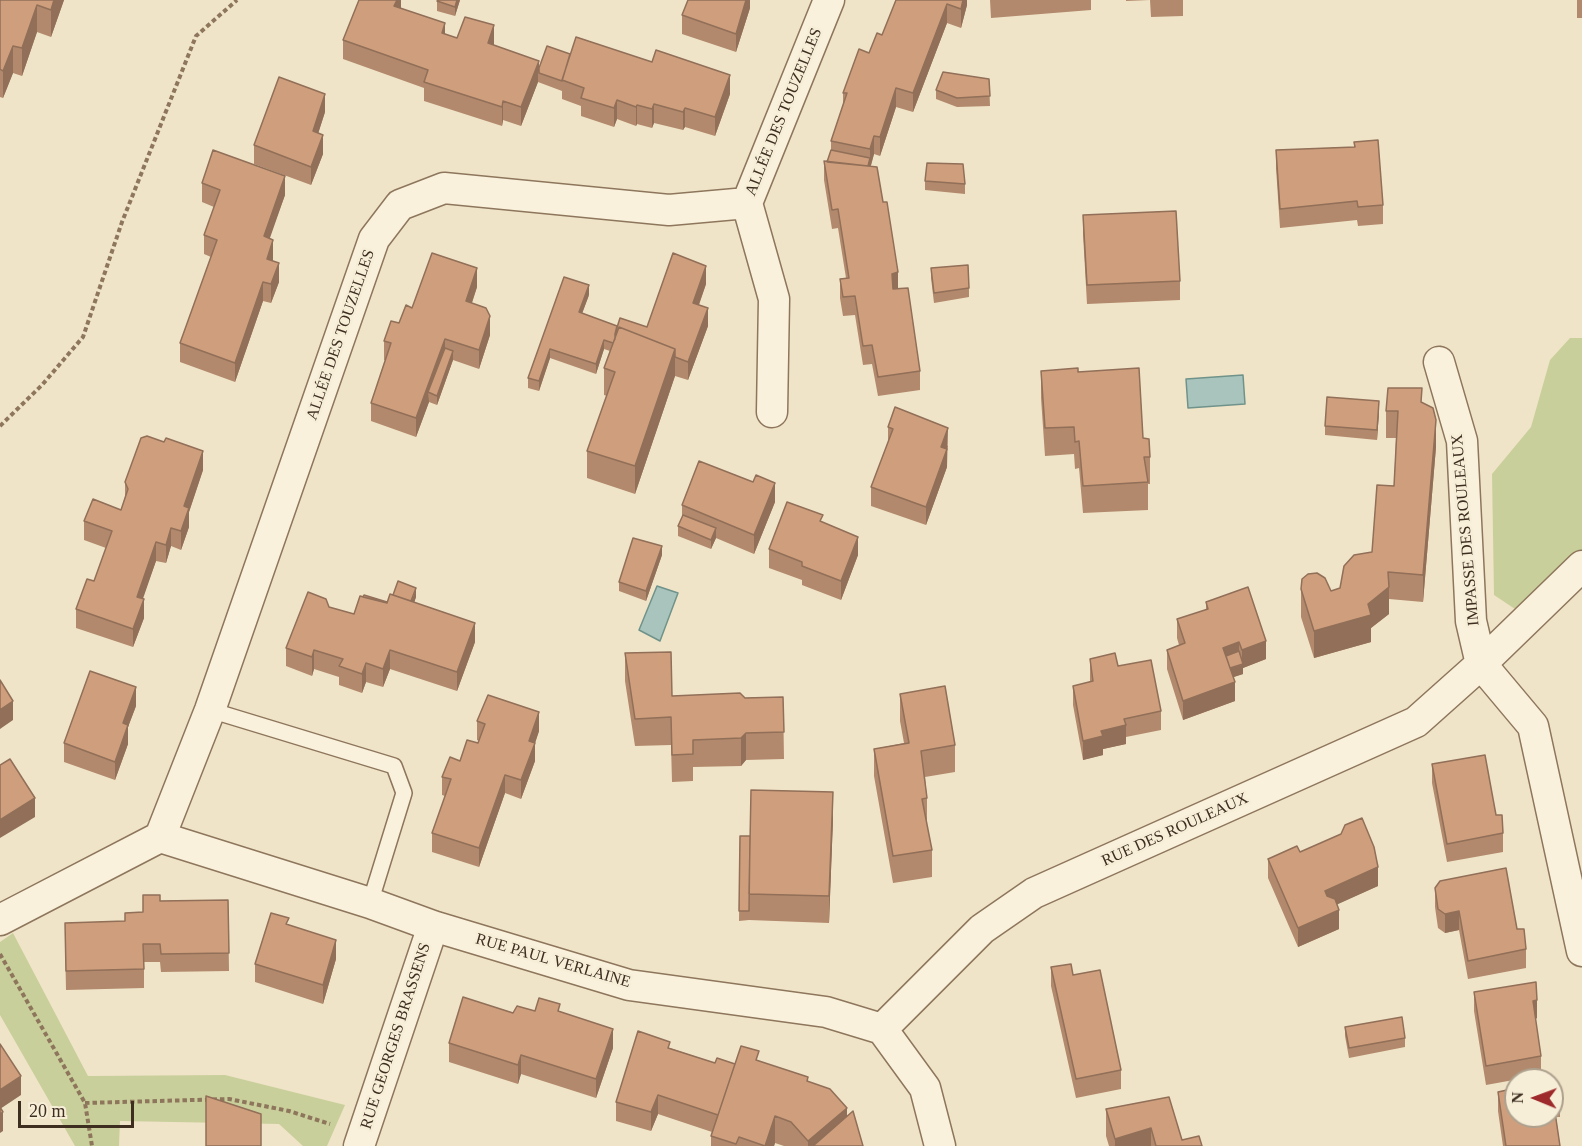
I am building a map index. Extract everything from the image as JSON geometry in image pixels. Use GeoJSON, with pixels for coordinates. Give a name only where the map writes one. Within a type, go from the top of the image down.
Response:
{"type":"FeatureCollection","features":[{"type":"Feature","properties":{"kind":"street","name":"ALLÉE DES TOUZELLES"},"geometry":{"type":"LineString","coordinates":[[160,837],[210,710],[374,239],[400,205],[444,188],[669,210],[747,203],[829,0]]}},
{"type":"Feature","properties":{"kind":"street"},"geometry":{"type":"LineString","coordinates":[[747,203],[774,299],[772,412]]}},
{"type":"Feature","properties":{"kind":"street","name":"IMPASSE DES ROULEAUX"},"geometry":{"type":"LineString","coordinates":[[1439,362],[1462,441],[1472,621],[1481,664]]}},
{"type":"Feature","properties":{"kind":"street","name":"RUE DES ROULEAUX"},"geometry":{"type":"LineString","coordinates":[[882,1029],[982,929],[1034,893],[1416,723],[1582,566]]}},
{"type":"Feature","properties":{"kind":"street"},"geometry":{"type":"LineString","coordinates":[[1481,664],[1533,726],[1570,840],[1582,951]]}},
{"type":"Feature","properties":{"kind":"street"},"geometry":{"type":"LineString","coordinates":[[0,920],[160,837]]}},
{"type":"Feature","properties":{"kind":"street","name":"RUE PAUL VERLAINE"},"geometry":{"type":"LineString","coordinates":[[160,837],[370,903],[433,926],[629,985],[826,1012],[882,1029]]}},
{"type":"Feature","properties":{"kind":"street","name":"RUE GEORGES BRASSENS"},"geometry":{"type":"LineString","coordinates":[[361,1141],[433,926]]}},
{"type":"Feature","properties":{"kind":"street"},"geometry":{"type":"LineString","coordinates":[[882,1029],[925,1088],[940,1146]]}},
{"type":"Feature","properties":{"kind":"lane"},"geometry":{"type":"LineString","coordinates":[[210,710],[394,766],[404,793],[370,903]]}},
{"type":"Feature","properties":{"kind":"path"},"geometry":{"type":"LineString","coordinates":[[0,426],[42,385],[83,337],[122,222],[196,36],[237,0]]}},
{"type":"Feature","properties":{"kind":"path"},"geometry":{"type":"LineString","coordinates":[[0,953],[85,1103],[92,1146]]}},
{"type":"Feature","properties":{"kind":"path"},"geometry":{"type":"LineString","coordinates":[[85,1103],[229,1099],[289,1111],[361,1141]]}},
{"type":"Feature","properties":{"kind":"green space"},"geometry":{"type":"Polygon","coordinates":[[[1570,338],[1582,338],[1582,551],[1532,602],[1515,609],[1494,595],[1492,474],[1531,427],[1550,360],[1570,338]]]}},
{"type":"Feature","properties":{"kind":"green space"},"geometry":{"type":"Polygon","coordinates":[[[13,933],[88,1076],[225,1075],[345,1105],[327,1146],[303,1146],[279,1124],[120,1121],[119,1146],[75,1146],[0,1015],[0,942],[13,933]]]}},
{"type":"Feature","properties":{"kind":"water"},"geometry":{"type":"Polygon","coordinates":[[[1243,375],[1245,404],[1188,408],[1186,379],[1243,375]]]}},
{"type":"Feature","properties":{"kind":"water"},"geometry":{"type":"Polygon","coordinates":[[[657,586],[678,593],[660,641],[639,630],[657,586]]]}},
{"type":"Feature","properties":{"kind":"building"},"geometry":{"type":"Polygon","coordinates":[[[0,0],[54,0],[51,10],[37,5],[22,48],[13,46],[3,71],[0,69],[0,0]]]}},
{"type":"Feature","properties":{"kind":"building"},"geometry":{"type":"Polygon","coordinates":[[[359,0],[397,0],[394,6],[445,23],[442,33],[457,38],[465,17],[494,25],[488,43],[539,61],[521,107],[503,101],[502,107],[424,82],[428,70],[343,40],[359,0]]]}},
{"type":"Feature","properties":{"kind":"building"},"geometry":{"type":"Polygon","coordinates":[[[438,0],[457,0],[455,7],[438,0]]]}},
{"type":"Feature","properties":{"kind":"building"},"geometry":{"type":"Polygon","coordinates":[[[688,0],[746,0],[736,34],[682,15],[688,0]]]}},
{"type":"Feature","properties":{"kind":"building"},"geometry":{"type":"Polygon","coordinates":[[[896,0],[963,0],[961,9],[947,4],[913,93],[896,88],[880,137],[874,136],[870,149],[831,141],[847,93],[843,93],[859,49],[869,53],[877,33],[882,35],[896,0]]]}},
{"type":"Feature","properties":{"kind":"building"},"geometry":{"type":"Polygon","coordinates":[[[576,37],[652,62],[656,50],[730,75],[715,117],[685,108],[683,112],[654,104],[652,109],[637,105],[636,107],[617,100],[614,108],[581,98],[584,88],[562,80],[576,37]]]}},
{"type":"Feature","properties":{"kind":"building"},"geometry":{"type":"Polygon","coordinates":[[[547,46],[570,54],[562,81],[539,73],[547,46]]]}},
{"type":"Feature","properties":{"kind":"building"},"geometry":{"type":"Polygon","coordinates":[[[943,72],[989,79],[990,96],[957,98],[936,90],[943,72]]]}},
{"type":"Feature","properties":{"kind":"building"},"geometry":{"type":"Polygon","coordinates":[[[279,77],[325,94],[313,131],[323,135],[311,167],[254,145],[279,77]]]}},
{"type":"Feature","properties":{"kind":"building"},"geometry":{"type":"Polygon","coordinates":[[[1378,140],[1383,205],[1358,207],[1357,201],[1280,209],[1276,150],[1355,147],[1354,142],[1378,140]]]}},
{"type":"Feature","properties":{"kind":"building"},"geometry":{"type":"Polygon","coordinates":[[[213,150],[285,176],[264,236],[273,240],[267,259],[279,263],[271,284],[263,282],[235,363],[180,343],[217,240],[204,235],[220,190],[202,183],[213,150]]]}},
{"type":"Feature","properties":{"kind":"building"},"geometry":{"type":"Polygon","coordinates":[[[831,150],[870,158],[868,166],[827,162],[831,150]]]}},
{"type":"Feature","properties":{"kind":"building"},"geometry":{"type":"Polygon","coordinates":[[[824,161],[877,167],[883,202],[887,202],[898,272],[892,274],[893,289],[908,288],[920,371],[878,377],[872,345],[863,346],[855,296],[843,297],[840,279],[849,278],[838,209],[832,210],[824,161]]]}},
{"type":"Feature","properties":{"kind":"building"},"geometry":{"type":"Polygon","coordinates":[[[927,163],[963,164],[965,184],[925,181],[927,163]]]}},
{"type":"Feature","properties":{"kind":"building"},"geometry":{"type":"Polygon","coordinates":[[[1176,211],[1180,281],[1087,285],[1083,215],[1176,211]]]}},
{"type":"Feature","properties":{"kind":"building"},"geometry":{"type":"Polygon","coordinates":[[[432,253],[477,268],[466,301],[486,308],[490,316],[479,350],[445,339],[416,418],[371,403],[391,343],[384,341],[391,321],[399,323],[406,305],[412,308],[432,253]]]}},
{"type":"Feature","properties":{"kind":"building"},"geometry":{"type":"Polygon","coordinates":[[[673,253],[706,266],[693,303],[708,308],[688,362],[675,357],[675,349],[619,327],[615,334],[620,318],[647,327],[673,253]]]}},
{"type":"Feature","properties":{"kind":"building"},"geometry":{"type":"Polygon","coordinates":[[[968,265],[969,288],[934,293],[931,268],[968,265]]]}},
{"type":"Feature","properties":{"kind":"building"},"geometry":{"type":"Polygon","coordinates":[[[564,277],[589,285],[579,312],[617,326],[615,339],[613,343],[604,340],[596,364],[550,349],[539,381],[528,378],[564,277]]]}},
{"type":"Feature","properties":{"kind":"building"},"geometry":{"type":"Polygon","coordinates":[[[619,327],[675,349],[635,466],[587,451],[615,372],[604,368],[619,327]]]}},
{"type":"Feature","properties":{"kind":"building"},"geometry":{"type":"Polygon","coordinates":[[[445,348],[453,351],[437,396],[428,392],[445,348]]]}},
{"type":"Feature","properties":{"kind":"building"},"geometry":{"type":"Polygon","coordinates":[[[1078,368],[1078,372],[1139,368],[1143,438],[1149,439],[1150,457],[1144,457],[1148,482],[1083,486],[1079,441],[1075,442],[1074,427],[1045,428],[1041,371],[1078,368]]]}},
{"type":"Feature","properties":{"kind":"building"},"geometry":{"type":"Polygon","coordinates":[[[1388,388],[1422,388],[1421,402],[1433,408],[1436,420],[1423,575],[1388,572],[1389,587],[1368,604],[1371,615],[1314,631],[1301,589],[1302,579],[1308,574],[1317,573],[1325,578],[1331,591],[1340,588],[1344,566],[1354,555],[1372,552],[1377,485],[1394,486],[1398,411],[1386,411],[1388,388]]]}},
{"type":"Feature","properties":{"kind":"building"},"geometry":{"type":"Polygon","coordinates":[[[1327,397],[1379,401],[1377,430],[1325,426],[1327,397]]]}},
{"type":"Feature","properties":{"kind":"building"},"geometry":{"type":"Polygon","coordinates":[[[895,407],[948,428],[941,447],[947,449],[926,507],[871,487],[893,429],[888,427],[895,407]]]}},
{"type":"Feature","properties":{"kind":"building"},"geometry":{"type":"Polygon","coordinates":[[[147,436],[164,442],[166,438],[203,451],[184,506],[189,508],[181,531],[171,528],[166,545],[156,542],[137,597],[144,599],[133,629],[76,609],[87,579],[94,581],[112,531],[84,521],[93,499],[121,510],[128,489],[125,482],[141,438],[147,436]]]}},
{"type":"Feature","properties":{"kind":"building"},"geometry":{"type":"Polygon","coordinates":[[[699,461],[753,482],[756,475],[775,483],[754,535],[682,505],[699,461]]]}},
{"type":"Feature","properties":{"kind":"building"},"geometry":{"type":"Polygon","coordinates":[[[787,502],[823,515],[820,521],[858,537],[841,581],[802,566],[802,562],[769,549],[787,502]]]}},
{"type":"Feature","properties":{"kind":"building"},"geometry":{"type":"Polygon","coordinates":[[[683,515],[716,528],[711,540],[678,526],[683,515]]]}},
{"type":"Feature","properties":{"kind":"building"},"geometry":{"type":"Polygon","coordinates":[[[633,538],[662,546],[646,591],[619,582],[633,538]]]}},
{"type":"Feature","properties":{"kind":"building"},"geometry":{"type":"Polygon","coordinates":[[[398,581],[416,588],[411,601],[393,595],[398,581]]]}},
{"type":"Feature","properties":{"kind":"building"},"geometry":{"type":"Polygon","coordinates":[[[1248,587],[1266,641],[1242,650],[1239,642],[1223,648],[1235,682],[1183,701],[1167,650],[1185,643],[1177,619],[1208,609],[1206,602],[1248,587]]]}},
{"type":"Feature","properties":{"kind":"building"},"geometry":{"type":"Polygon","coordinates":[[[308,592],[326,599],[329,607],[354,614],[360,596],[387,603],[390,594],[475,623],[457,672],[390,650],[383,669],[366,663],[362,674],[339,666],[343,659],[314,650],[312,657],[286,648],[308,592]]]}},
{"type":"Feature","properties":{"kind":"building"},"geometry":{"type":"Polygon","coordinates":[[[364,595],[387,602],[387,603],[363,597],[364,595]]]}},
{"type":"Feature","properties":{"kind":"building"},"geometry":{"type":"Polygon","coordinates":[[[1239,651],[1243,664],[1230,668],[1226,656],[1239,651]]]}},
{"type":"Feature","properties":{"kind":"building"},"geometry":{"type":"Polygon","coordinates":[[[671,652],[672,696],[740,693],[745,698],[783,697],[784,732],[746,733],[741,738],[693,740],[693,754],[672,755],[671,717],[635,719],[625,653],[671,652]]]}},
{"type":"Feature","properties":{"kind":"building"},"geometry":{"type":"Polygon","coordinates":[[[1115,653],[1118,666],[1151,660],[1161,711],[1124,719],[1126,725],[1101,731],[1103,736],[1083,741],[1073,686],[1093,681],[1090,659],[1115,653]]]}},
{"type":"Feature","properties":{"kind":"building"},"geometry":{"type":"Polygon","coordinates":[[[90,671],[136,687],[123,723],[128,725],[115,762],[64,743],[90,671]]]}},
{"type":"Feature","properties":{"kind":"building"},"geometry":{"type":"Polygon","coordinates":[[[0,680],[13,701],[0,710],[0,680]]]}},
{"type":"Feature","properties":{"kind":"building"},"geometry":{"type":"Polygon","coordinates":[[[945,686],[955,745],[921,751],[927,798],[922,799],[932,850],[893,856],[874,749],[909,743],[900,694],[945,686]]]}},
{"type":"Feature","properties":{"kind":"building"},"geometry":{"type":"Polygon","coordinates":[[[488,695],[539,712],[529,741],[535,743],[521,780],[505,775],[479,848],[432,833],[451,779],[442,777],[450,757],[460,761],[467,740],[478,743],[485,724],[477,721],[488,695]]]}},
{"type":"Feature","properties":{"kind":"building"},"geometry":{"type":"Polygon","coordinates":[[[1485,755],[1496,815],[1502,815],[1503,833],[1447,844],[1432,764],[1485,755]]]}},
{"type":"Feature","properties":{"kind":"building"},"geometry":{"type":"Polygon","coordinates":[[[10,759],[35,798],[0,820],[0,765],[10,759]]]}},
{"type":"Feature","properties":{"kind":"building"},"geometry":{"type":"Polygon","coordinates":[[[751,790],[833,792],[829,896],[749,894],[751,790]]]}},
{"type":"Feature","properties":{"kind":"building"},"geometry":{"type":"Polygon","coordinates":[[[1362,818],[1374,847],[1378,867],[1325,891],[1327,896],[1335,899],[1339,910],[1298,928],[1268,859],[1297,846],[1300,852],[1341,834],[1345,825],[1362,818]]]}},
{"type":"Feature","properties":{"kind":"building"},"geometry":{"type":"Polygon","coordinates":[[[740,836],[750,836],[749,911],[739,911],[740,836]]]}},
{"type":"Feature","properties":{"kind":"building"},"geometry":{"type":"Polygon","coordinates":[[[1506,868],[1517,929],[1524,929],[1526,949],[1468,961],[1459,911],[1445,914],[1438,909],[1435,888],[1440,881],[1506,868]]]}},
{"type":"Feature","properties":{"kind":"building"},"geometry":{"type":"Polygon","coordinates":[[[143,895],[160,895],[160,901],[228,900],[229,953],[161,954],[160,944],[143,944],[144,969],[66,971],[65,923],[125,921],[125,913],[143,912],[143,895]]]}},
{"type":"Feature","properties":{"kind":"building"},"geometry":{"type":"Polygon","coordinates":[[[271,913],[289,918],[286,924],[336,940],[323,985],[255,964],[271,913]]]}},
{"type":"Feature","properties":{"kind":"building"},"geometry":{"type":"Polygon","coordinates":[[[1071,964],[1073,975],[1100,970],[1121,1070],[1076,1079],[1051,967],[1071,964]]]}},
{"type":"Feature","properties":{"kind":"building"},"geometry":{"type":"Polygon","coordinates":[[[1536,982],[1537,1000],[1533,1001],[1541,1056],[1486,1066],[1474,992],[1536,982]]]}},
{"type":"Feature","properties":{"kind":"building"},"geometry":{"type":"Polygon","coordinates":[[[463,997],[513,1013],[517,1006],[535,1011],[539,998],[560,1004],[558,1011],[613,1029],[596,1079],[521,1055],[518,1065],[449,1043],[463,997]]]}},
{"type":"Feature","properties":{"kind":"building"},"geometry":{"type":"Polygon","coordinates":[[[1402,1017],[1405,1038],[1349,1048],[1345,1027],[1402,1017]]]}},
{"type":"Feature","properties":{"kind":"building"},"geometry":{"type":"Polygon","coordinates":[[[638,1031],[670,1042],[668,1048],[715,1063],[717,1058],[735,1064],[718,1115],[658,1095],[651,1112],[616,1102],[638,1031]]]}},
{"type":"Feature","properties":{"kind":"building"},"geometry":{"type":"Polygon","coordinates":[[[0,1044],[21,1076],[0,1090],[0,1044]]]}},
{"type":"Feature","properties":{"kind":"building"},"geometry":{"type":"Polygon","coordinates":[[[741,1046],[759,1051],[756,1060],[808,1077],[807,1081],[830,1089],[847,1108],[808,1141],[791,1122],[775,1116],[765,1146],[739,1137],[736,1144],[711,1136],[741,1046]]]}},
{"type":"Feature","properties":{"kind":"building"},"geometry":{"type":"Polygon","coordinates":[[[1504,1091],[1504,1128],[1557,1128],[1560,1146],[1506,1146],[1498,1092],[1504,1091]]]}},
{"type":"Feature","properties":{"kind":"building"},"geometry":{"type":"Polygon","coordinates":[[[206,1096],[261,1114],[261,1146],[206,1146],[206,1096]]]}},
{"type":"Feature","properties":{"kind":"building"},"geometry":{"type":"Polygon","coordinates":[[[1169,1097],[1182,1140],[1199,1136],[1202,1146],[1156,1146],[1151,1128],[1115,1139],[1106,1109],[1169,1097]]]}},
{"type":"Feature","properties":{"kind":"building"},"geometry":{"type":"Polygon","coordinates":[[[853,1111],[863,1146],[813,1146],[853,1111]]]}}]}
